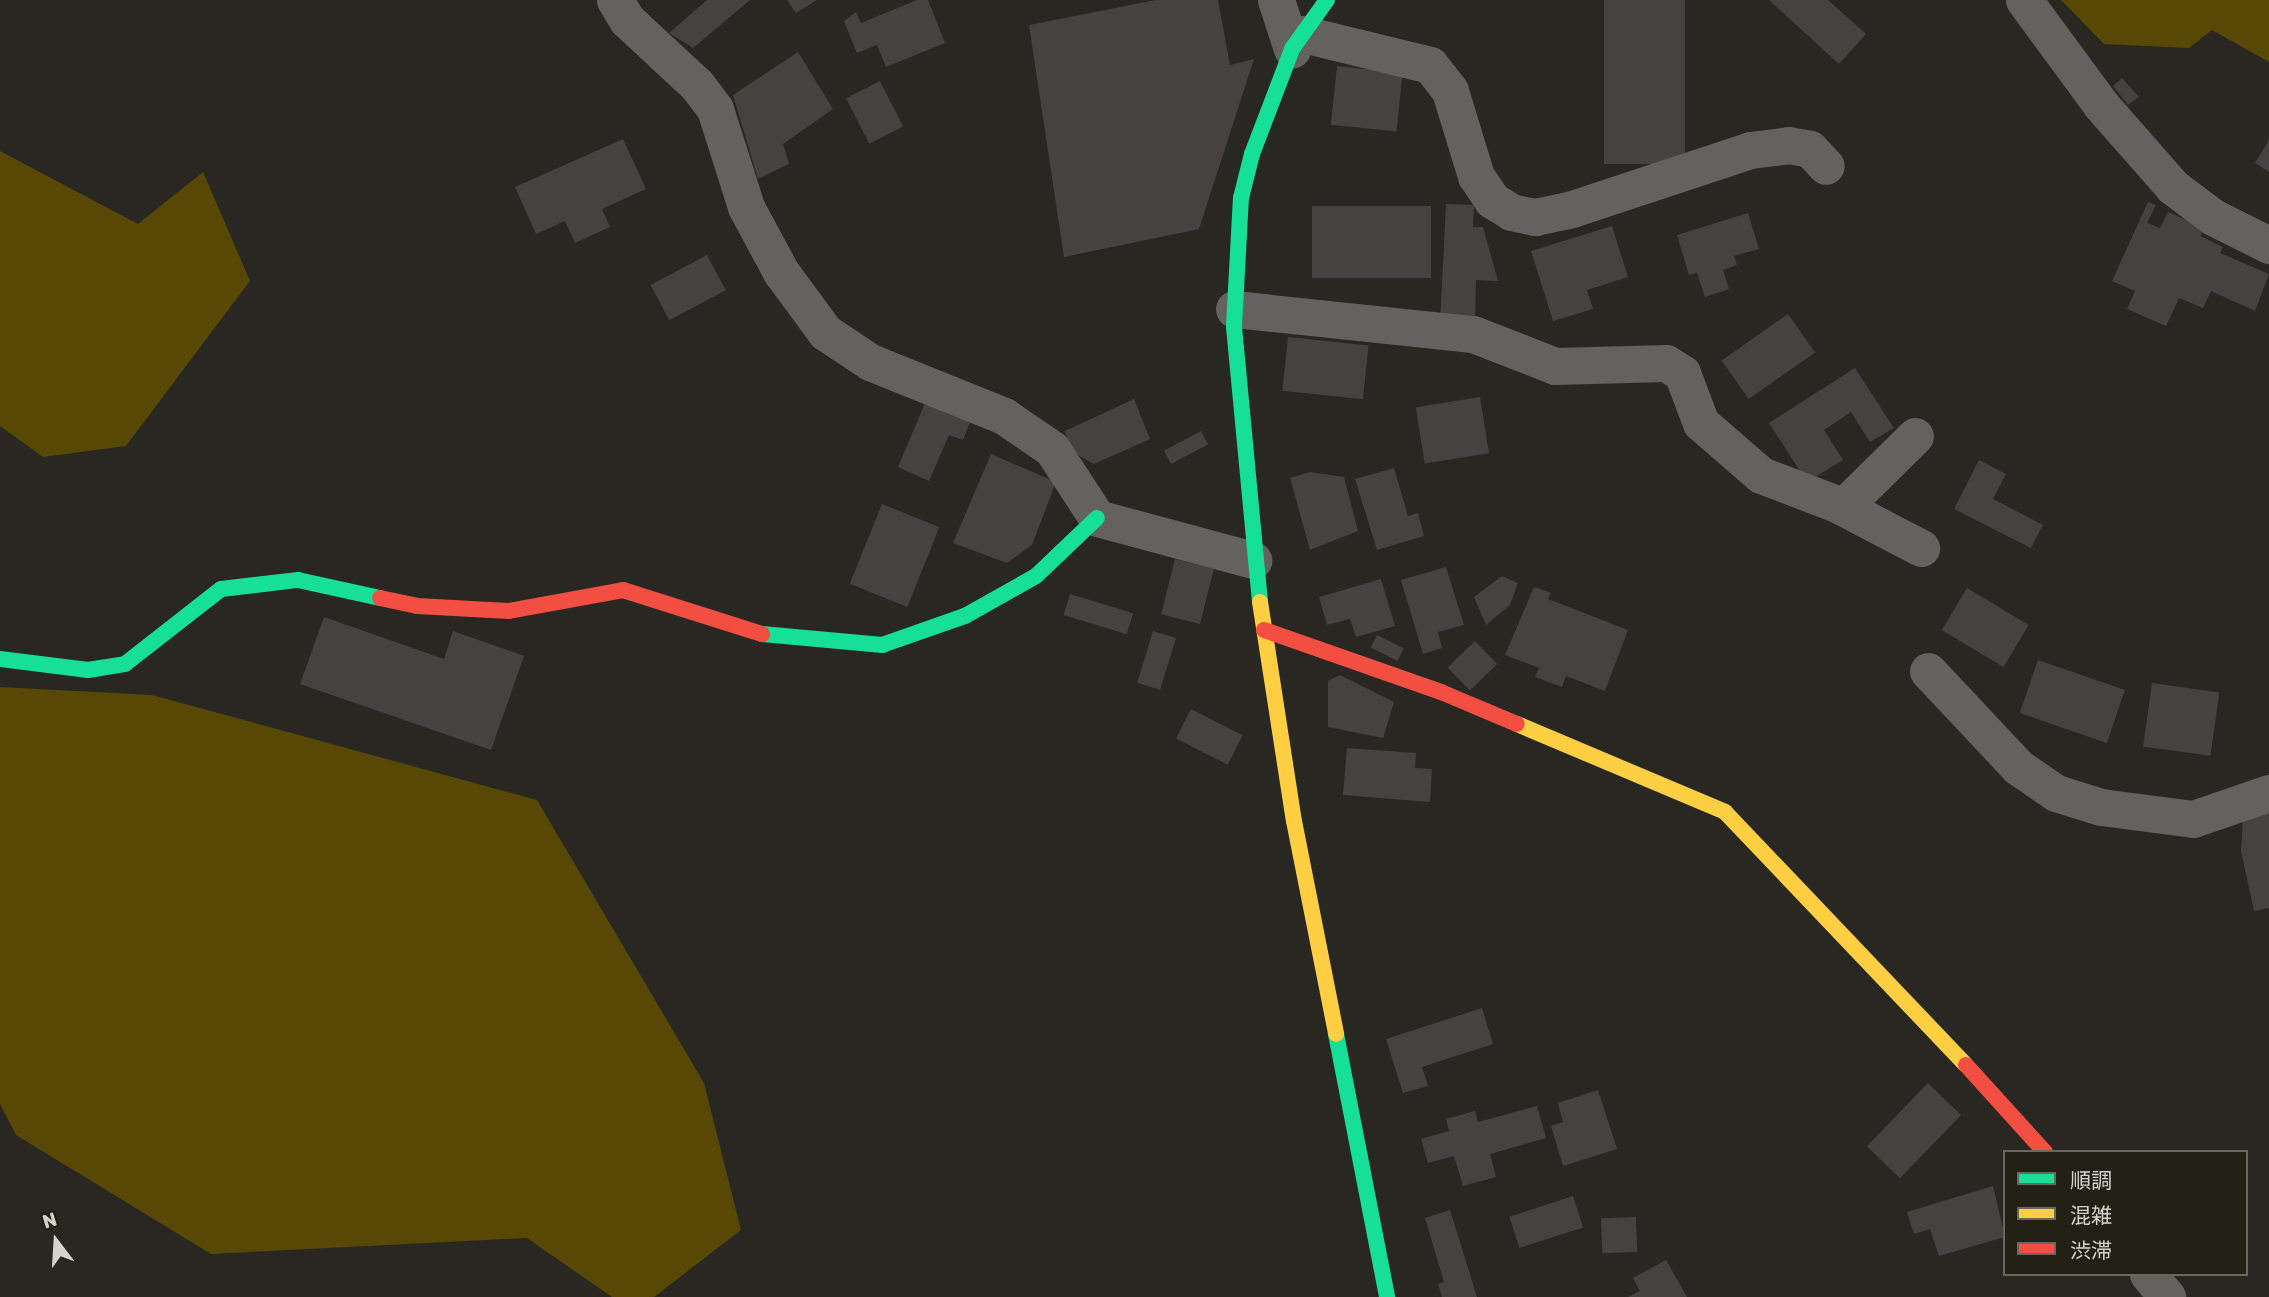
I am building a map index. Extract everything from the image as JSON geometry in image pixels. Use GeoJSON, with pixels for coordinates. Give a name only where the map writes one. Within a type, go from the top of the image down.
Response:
{"type":"FeatureCollection","features":[{"type":"Feature","properties":{"kind":"street"},"geometry":{"type":"LineString","coordinates":[[615,0],[627,20],[697,85],[715,109],[746,207],[781,272],[825,332],[870,362],[1004,416],[1052,449],[1097,519],[1254,560]]}},
{"type":"Feature","properties":{"kind":"street"},"geometry":{"type":"LineString","coordinates":[[1276,0],[1297,42]]}},
{"type":"Feature","properties":{"kind":"street"},"geometry":{"type":"LineString","coordinates":[[1327,0],[1297,42],[1252,154],[1241,198],[1234,309],[1254,560],[1264,630],[1326,998],[1387,1297]]}},
{"type":"Feature","properties":{"kind":"street"},"geometry":{"type":"LineString","coordinates":[[2024,0],[2101,105],[2173,187],[2213,217],[2269,245]]}},
{"type":"Feature","properties":{"kind":"street"},"geometry":{"type":"LineString","coordinates":[[1297,42],[1430,65],[1450,91],[1476,176],[1492,200],[1511,212],[1535,217],[1572,209],[1750,149],[1788,145],[1810,149],[1826,166]]}},
{"type":"Feature","properties":{"kind":"street"},"geometry":{"type":"LineString","coordinates":[[1234,309],[1473,334],[1555,366],[1666,363],[1682,373],[1701,423],[1733,454],[1761,475],[1843,507],[1921,548]]}},
{"type":"Feature","properties":{"kind":"street"},"geometry":{"type":"LineString","coordinates":[[1843,507],[1915,436]]}},
{"type":"Feature","properties":{"kind":"street"},"geometry":{"type":"LineString","coordinates":[[0,659],[88,670],[125,664],[221,589],[298,580],[417,606],[509,611],[623,590],[773,638],[882,645],[965,616],[1036,576],[1097,519]]}},
{"type":"Feature","properties":{"kind":"street"},"geometry":{"type":"LineString","coordinates":[[1264,630],[1441,692],[1725,811],[1870,960],[2043,1150]]}},
{"type":"Feature","properties":{"kind":"street"},"geometry":{"type":"LineString","coordinates":[[1928,671],[2018,767],[2056,793],[2101,807],[2193,819],[2269,793]]}},
{"type":"Feature","properties":{"kind":"street"},"geometry":{"type":"LineString","coordinates":[[2150,1276],[2167,1297]]}},
{"type":"Feature","properties":{"kind":"shaded area"},"geometry":{"type":"Polygon","coordinates":[[[2061,0],[2269,0],[2269,62],[2212,30],[2189,48],[2104,44],[2061,0]]]}},
{"type":"Feature","properties":{"kind":"shaded area"},"geometry":{"type":"Polygon","coordinates":[[[0,151],[138,224],[203,172],[250,281],[126,446],[43,457],[0,426],[0,151]]]}},
{"type":"Feature","properties":{"kind":"shaded area"},"geometry":{"type":"Polygon","coordinates":[[[0,687],[152,695],[537,800],[704,1083],[741,1230],[654,1297],[612,1297],[527,1238],[211,1254],[16,1135],[0,1104],[0,687]]]}},
{"type":"Feature","properties":{"kind":"building"},"geometry":{"type":"Polygon","coordinates":[[[707,0],[750,0],[693,48],[669,33],[707,0]]]}},
{"type":"Feature","properties":{"kind":"building"},"geometry":{"type":"Polygon","coordinates":[[[787,0],[817,0],[796,13],[787,0]]]}},
{"type":"Feature","properties":{"kind":"building"},"geometry":{"type":"Polygon","coordinates":[[[917,0],[928,0],[945,43],[886,67],[877,45],[857,53],[844,21],[856,12],[861,23],[917,0]]]}},
{"type":"Feature","properties":{"kind":"building"},"geometry":{"type":"Polygon","coordinates":[[[1156,0],[1218,0],[1230,65],[1254,59],[1199,229],[1064,257],[1029,25],[1156,0]]]}},
{"type":"Feature","properties":{"kind":"building"},"geometry":{"type":"Polygon","coordinates":[[[1604,0],[1685,0],[1685,164],[1604,164],[1604,0]]]}},
{"type":"Feature","properties":{"kind":"building"},"geometry":{"type":"Polygon","coordinates":[[[1769,0],[1828,0],[1866,34],[1839,64],[1769,0]]]}},
{"type":"Feature","properties":{"kind":"building"},"geometry":{"type":"Polygon","coordinates":[[[798,52],[833,109],[783,144],[789,164],[758,179],[733,95],[798,52]]]}},
{"type":"Feature","properties":{"kind":"building"},"geometry":{"type":"Polygon","coordinates":[[[1337,66],[1403,73],[1396,132],[1331,125],[1337,66]]]}},
{"type":"Feature","properties":{"kind":"building"},"geometry":{"type":"Polygon","coordinates":[[[2122,78],[2139,97],[2128,105],[2113,86],[2122,78]]]}},
{"type":"Feature","properties":{"kind":"building"},"geometry":{"type":"Polygon","coordinates":[[[880,81],[903,126],[869,144],[846,98],[880,81]]]}},
{"type":"Feature","properties":{"kind":"building"},"geometry":{"type":"Polygon","coordinates":[[[623,139],[646,189],[602,209],[610,227],[575,243],[565,221],[536,234],[515,187],[623,139]]]}},
{"type":"Feature","properties":{"kind":"building"},"geometry":{"type":"Polygon","coordinates":[[[2269,140],[2269,172],[2255,163],[2269,140]]]}},
{"type":"Feature","properties":{"kind":"building"},"geometry":{"type":"Polygon","coordinates":[[[2148,202],[2156,205],[2147,223],[2160,228],[2168,212],[2204,228],[2200,236],[2223,247],[2220,253],[2269,274],[2255,311],[2211,291],[2203,308],[2179,298],[2166,326],[2127,309],[2135,291],[2112,281],[2148,202]]]}},
{"type":"Feature","properties":{"kind":"building"},"geometry":{"type":"Polygon","coordinates":[[[1446,204],[1474,205],[1473,227],[1483,227],[1498,281],[1476,280],[1475,325],[1440,324],[1446,204]]]}},
{"type":"Feature","properties":{"kind":"building"},"geometry":{"type":"Polygon","coordinates":[[[1312,206],[1431,206],[1431,278],[1312,278],[1312,206]]]}},
{"type":"Feature","properties":{"kind":"building"},"geometry":{"type":"Polygon","coordinates":[[[1748,213],[1759,249],[1734,256],[1737,265],[1723,270],[1729,289],[1705,297],[1697,273],[1689,275],[1677,235],[1748,213]]]}},
{"type":"Feature","properties":{"kind":"building"},"geometry":{"type":"Polygon","coordinates":[[[1612,226],[1628,277],[1587,290],[1593,309],[1553,321],[1531,251],[1612,226]]]}},
{"type":"Feature","properties":{"kind":"building"},"geometry":{"type":"Polygon","coordinates":[[[707,255],[726,290],[669,320],[650,285],[707,255]]]}},
{"type":"Feature","properties":{"kind":"building"},"geometry":{"type":"Polygon","coordinates":[[[1788,314],[1815,353],[1749,399],[1722,360],[1788,314]]]}},
{"type":"Feature","properties":{"kind":"building"},"geometry":{"type":"Polygon","coordinates":[[[1288,337],[1369,345],[1363,399],[1282,391],[1288,337]]]}},
{"type":"Feature","properties":{"kind":"building"},"geometry":{"type":"Polygon","coordinates":[[[1855,368],[1894,428],[1870,442],[1851,412],[1824,430],[1843,460],[1807,482],[1769,423],[1855,368]]]}},
{"type":"Feature","properties":{"kind":"building"},"geometry":{"type":"Polygon","coordinates":[[[1480,397],[1489,453],[1425,463],[1416,407],[1480,397]]]}},
{"type":"Feature","properties":{"kind":"building"},"geometry":{"type":"Polygon","coordinates":[[[1134,399],[1150,439],[1094,464],[1071,451],[1065,431],[1134,399]]]}},
{"type":"Feature","properties":{"kind":"building"},"geometry":{"type":"Polygon","coordinates":[[[925,403],[970,422],[963,440],[949,435],[929,481],[898,467],[925,403]]]}},
{"type":"Feature","properties":{"kind":"building"},"geometry":{"type":"Polygon","coordinates":[[[1201,431],[1208,444],[1171,464],[1164,451],[1201,431]]]}},
{"type":"Feature","properties":{"kind":"building"},"geometry":{"type":"Polygon","coordinates":[[[991,454],[1056,482],[1032,545],[1007,563],[953,543],[991,454]]]}},
{"type":"Feature","properties":{"kind":"building"},"geometry":{"type":"Polygon","coordinates":[[[1979,460],[2006,474],[1993,499],[2043,525],[2031,548],[1954,509],[1979,460]]]}},
{"type":"Feature","properties":{"kind":"building"},"geometry":{"type":"Polygon","coordinates":[[[1394,468],[1408,516],[1418,513],[1424,536],[1377,550],[1355,479],[1394,468]]]}},
{"type":"Feature","properties":{"kind":"building"},"geometry":{"type":"Polygon","coordinates":[[[1310,472],[1344,477],[1358,531],[1310,550],[1290,478],[1310,472]]]}},
{"type":"Feature","properties":{"kind":"building"},"geometry":{"type":"Polygon","coordinates":[[[882,504],[939,527],[907,607],[850,584],[882,504]]]}},
{"type":"Feature","properties":{"kind":"building"},"geometry":{"type":"Polygon","coordinates":[[[1175,559],[1214,569],[1200,624],[1161,614],[1175,559]]]}},
{"type":"Feature","properties":{"kind":"building"},"geometry":{"type":"Polygon","coordinates":[[[1446,567],[1464,625],[1438,632],[1442,648],[1423,654],[1401,580],[1446,567]]]}},
{"type":"Feature","properties":{"kind":"building"},"geometry":{"type":"Polygon","coordinates":[[[1502,576],[1518,583],[1510,605],[1486,625],[1474,597],[1502,576]]]}},
{"type":"Feature","properties":{"kind":"building"},"geometry":{"type":"Polygon","coordinates":[[[1381,579],[1395,626],[1356,637],[1350,619],[1327,625],[1319,597],[1381,579]]]}},
{"type":"Feature","properties":{"kind":"building"},"geometry":{"type":"Polygon","coordinates":[[[1534,587],[1551,593],[1548,599],[1628,630],[1605,691],[1566,676],[1562,687],[1535,677],[1539,668],[1505,655],[1534,587]]]}},
{"type":"Feature","properties":{"kind":"building"},"geometry":{"type":"Polygon","coordinates":[[[1967,588],[2029,625],[2003,667],[1942,630],[1967,588]]]}},
{"type":"Feature","properties":{"kind":"building"},"geometry":{"type":"Polygon","coordinates":[[[1070,594],[1133,613],[1127,634],[1064,615],[1070,594]]]}},
{"type":"Feature","properties":{"kind":"building"},"geometry":{"type":"Polygon","coordinates":[[[324,617],[444,659],[453,631],[524,656],[491,750],[300,684],[324,617]]]}},
{"type":"Feature","properties":{"kind":"building"},"geometry":{"type":"Polygon","coordinates":[[[1153,631],[1176,638],[1160,690],[1137,683],[1153,631]]]}},
{"type":"Feature","properties":{"kind":"building"},"geometry":{"type":"Polygon","coordinates":[[[1377,635],[1404,649],[1397,661],[1371,647],[1377,635]]]}},
{"type":"Feature","properties":{"kind":"building"},"geometry":{"type":"Polygon","coordinates":[[[1475,641],[1497,664],[1470,690],[1448,667],[1475,641]]]}},
{"type":"Feature","properties":{"kind":"building"},"geometry":{"type":"Polygon","coordinates":[[[2038,660],[2125,690],[2107,743],[2020,713],[2038,660]]]}},
{"type":"Feature","properties":{"kind":"building"},"geometry":{"type":"Polygon","coordinates":[[[1340,675],[1394,702],[1383,738],[1328,727],[1328,681],[1340,675]]]}},
{"type":"Feature","properties":{"kind":"building"},"geometry":{"type":"Polygon","coordinates":[[[2152,683],[2219,692],[2210,756],[2143,746],[2152,683]]]}},
{"type":"Feature","properties":{"kind":"building"},"geometry":{"type":"Polygon","coordinates":[[[1191,709],[1243,735],[1228,765],[1176,738],[1191,709]]]}},
{"type":"Feature","properties":{"kind":"building"},"geometry":{"type":"Polygon","coordinates":[[[1347,748],[1416,753],[1415,768],[1432,769],[1430,802],[1343,795],[1347,748]]]}},
{"type":"Feature","properties":{"kind":"building"},"geometry":{"type":"Polygon","coordinates":[[[2269,810],[2269,908],[2254,911],[2241,851],[2243,819],[2269,810]]]}},
{"type":"Feature","properties":{"kind":"building"},"geometry":{"type":"Polygon","coordinates":[[[1482,1008],[1493,1044],[1422,1067],[1428,1086],[1403,1093],[1386,1039],[1482,1008]]]}},
{"type":"Feature","properties":{"kind":"building"},"geometry":{"type":"Polygon","coordinates":[[[1928,1083],[1961,1115],[1900,1178],[1867,1146],[1928,1083]]]}},
{"type":"Feature","properties":{"kind":"building"},"geometry":{"type":"Polygon","coordinates":[[[1598,1090],[1617,1149],[1563,1166],[1551,1126],[1563,1122],[1558,1103],[1598,1090]]]}},
{"type":"Feature","properties":{"kind":"building"},"geometry":{"type":"Polygon","coordinates":[[[1537,1106],[1546,1138],[1490,1154],[1496,1177],[1463,1186],[1454,1156],[1428,1163],[1421,1139],[1449,1131],[1446,1119],[1475,1111],[1478,1122],[1537,1106]]]}},
{"type":"Feature","properties":{"kind":"building"},"geometry":{"type":"Polygon","coordinates":[[[1993,1186],[2003,1238],[1939,1256],[1930,1229],[1914,1234],[1907,1212],[1993,1186]]]}},
{"type":"Feature","properties":{"kind":"building"},"geometry":{"type":"Polygon","coordinates":[[[1573,1196],[1583,1227],[1519,1248],[1509,1217],[1573,1196]]]}},
{"type":"Feature","properties":{"kind":"building"},"geometry":{"type":"Polygon","coordinates":[[[1450,1210],[1477,1297],[1442,1297],[1438,1284],[1444,1282],[1425,1218],[1450,1210]]]}},
{"type":"Feature","properties":{"kind":"building"},"geometry":{"type":"Polygon","coordinates":[[[1636,1217],[1637,1252],[1602,1253],[1601,1218],[1636,1217]]]}},
{"type":"Feature","properties":{"kind":"building"},"geometry":{"type":"Polygon","coordinates":[[[1666,1260],[1687,1297],[1628,1297],[1640,1291],[1633,1278],[1666,1260]]]}},
{"type":"Feature","properties":{"kind":"traffic: fast"},"geometry":{"type":"LineString","coordinates":[[1260,602],[1234,326],[1241,198],[1252,154],[1292,49],[1327,0]]}},
{"type":"Feature","properties":{"kind":"traffic: fast"},"geometry":{"type":"LineString","coordinates":[[762,634],[882,645],[965,616],[1036,576],[1097,518]]}},
{"type":"Feature","properties":{"kind":"traffic: fast"},"geometry":{"type":"LineString","coordinates":[[0,659],[88,670],[125,664],[221,589],[298,580],[380,598]]}},
{"type":"Feature","properties":{"kind":"traffic: fast"},"geometry":{"type":"LineString","coordinates":[[1336,1034],[1387,1297]]}},
{"type":"Feature","properties":{"kind":"traffic: slow"},"geometry":{"type":"LineString","coordinates":[[1260,602],[1294,821],[1336,1034]]}},
{"type":"Feature","properties":{"kind":"traffic: slow"},"geometry":{"type":"LineString","coordinates":[[1517,724],[1725,812],[1966,1065]]}},
{"type":"Feature","properties":{"kind":"traffic: jam"},"geometry":{"type":"LineString","coordinates":[[380,598],[417,606],[509,611],[623,590],[762,634]]}},
{"type":"Feature","properties":{"kind":"traffic: jam"},"geometry":{"type":"LineString","coordinates":[[1264,630],[1441,692],[1517,724]]}},
{"type":"Feature","properties":{"kind":"traffic: jam"},"geometry":{"type":"LineString","coordinates":[[1966,1065],[2043,1150]]}}]}
